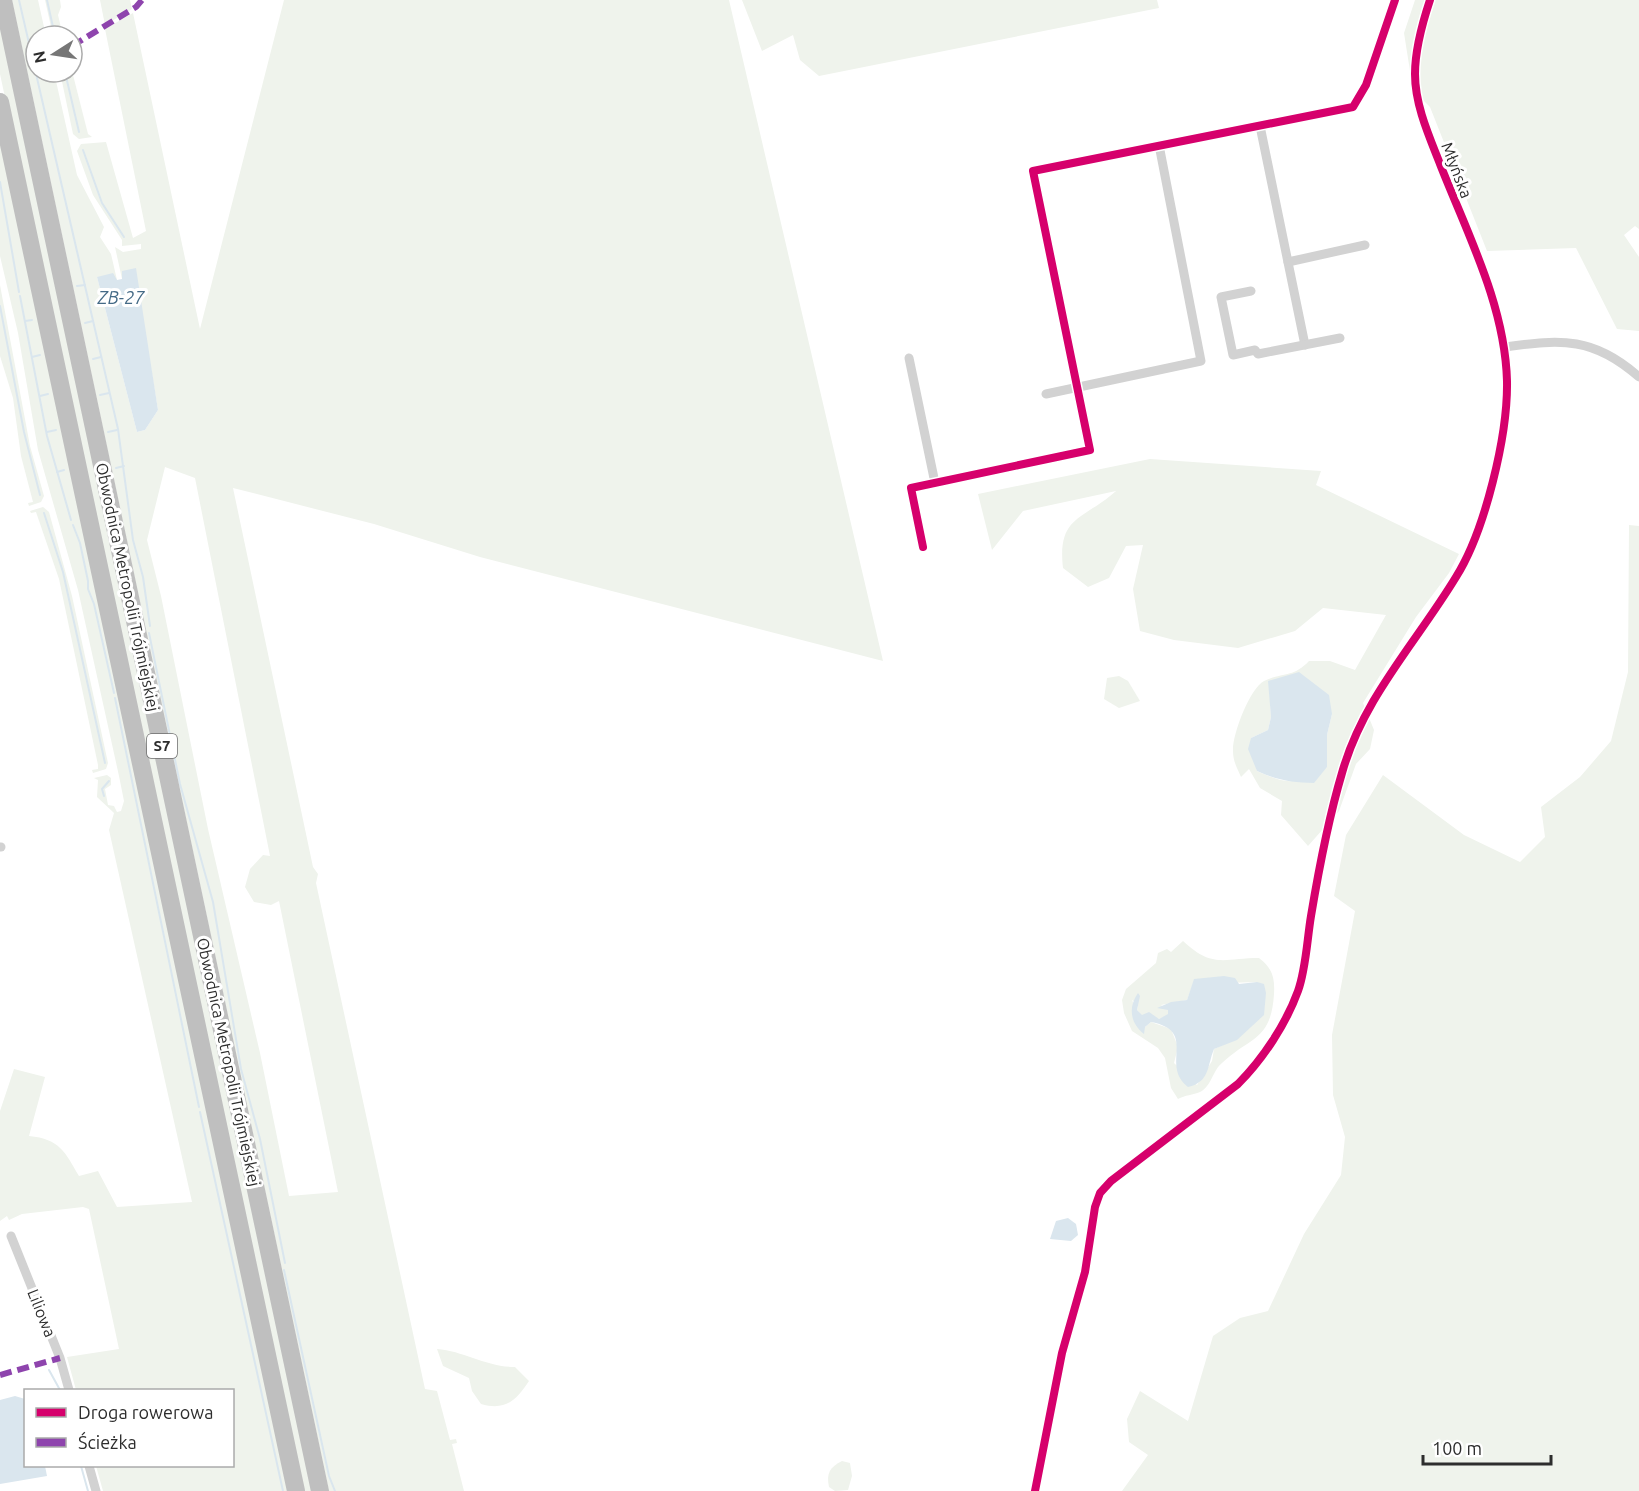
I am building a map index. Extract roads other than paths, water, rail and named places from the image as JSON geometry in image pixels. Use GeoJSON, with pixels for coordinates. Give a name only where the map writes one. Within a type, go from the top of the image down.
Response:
{"type":"FeatureCollection","features":[{"type":"Feature","properties":{"kind":"highway","name":"Obwodnica Metropolii Trójmiejskiej"},"geometry":{"type":"LineString","coordinates":[[3,0],[320,1491]]}},
{"type":"Feature","properties":{"kind":"highway","name":"Obwodnica Metropolii Trójmiejskiej"},"geometry":{"type":"LineString","coordinates":[[0,102],[296,1491]]}},
{"type":"Feature","properties":{"kind":"street"},"geometry":{"type":"LineString","coordinates":[[923,547],[911,488],[1090,450],[1033,171],[1353,107],[1366,85],[1395,0]]}},
{"type":"Feature","properties":{"kind":"street","name":"Młyńska"},"geometry":{"type":"LineString","coordinates":[[1035,1491],[1062,1353],[1085,1272],[1095,1207],[1100,1193],[1111,1181],[1238,1084],[1255,1067],[1299,990],[1321,856],[1342,771],[1360,724],[1375,696],[1457,576],[1474,541],[1493,479],[1505,414],[1505,347],[1491,294],[1431,140],[1418,97],[1415,75],[1418,47],[1430,0]]}},
{"type":"Feature","properties":{"kind":"street"},"geometry":{"type":"LineString","coordinates":[[1260,126],[1305,345]]}},
{"type":"Feature","properties":{"kind":"street"},"geometry":{"type":"LineString","coordinates":[[1046,394],[1201,362],[1159,145]]}},
{"type":"Feature","properties":{"kind":"street"},"geometry":{"type":"LineString","coordinates":[[1288,262],[1365,245]]}},
{"type":"Feature","properties":{"kind":"street"},"geometry":{"type":"LineString","coordinates":[[1251,291],[1221,297],[1233,355],[1255,351],[1258,354],[1340,338]]}},
{"type":"Feature","properties":{"kind":"street"},"geometry":{"type":"LineString","coordinates":[[1505,347],[1553,340],[1596,348],[1624,364],[1639,377]]}},
{"type":"Feature","properties":{"kind":"street"},"geometry":{"type":"LineString","coordinates":[[909,358],[935,483]]}},
{"type":"Feature","properties":{"kind":"street","name":"Liliowa"},"geometry":{"type":"LineString","coordinates":[[11,1236],[60,1358],[69,1389]]}},
{"type":"Feature","properties":{"kind":"street"},"geometry":{"type":"LineString","coordinates":[[89,1467],[96,1491]]}},
{"type":"Feature","properties":{"kind":"water","name":"ZB-27"},"geometry":{"type":"Polygon","coordinates":[[[136,268],[158,410],[145,430],[137,432],[97,277],[113,273],[117,280],[122,279],[122,271],[136,268]]]}},
{"type":"Feature","properties":{"kind":"water"},"geometry":{"type":"Polygon","coordinates":[[[1299,672],[1329,695],[1332,714],[1327,735],[1327,767],[1314,783],[1285,780],[1257,771],[1248,749],[1251,738],[1268,730],[1271,717],[1268,681],[1299,672]]]}},
{"type":"Feature","properties":{"kind":"water"},"geometry":{"type":"Polygon","coordinates":[[[1224,976],[1235,978],[1239,984],[1257,982],[1264,984],[1266,993],[1264,1015],[1237,1040],[1214,1049],[1207,1073],[1195,1085],[1188,1087],[1180,1078],[1177,1069],[1176,1041],[1173,1033],[1165,1026],[1151,1022],[1145,1027],[1144,1034],[1133,1020],[1133,1004],[1138,993],[1140,996],[1137,1010],[1142,1015],[1149,1012],[1159,1019],[1168,1014],[1168,1010],[1157,1008],[1171,1002],[1187,1000],[1194,979],[1224,976]]]}},
{"type":"Feature","properties":{"kind":"water"},"geometry":{"type":"Polygon","coordinates":[[[1068,1218],[1076,1224],[1078,1235],[1071,1241],[1050,1239],[1056,1221],[1068,1218]]]}},
{"type":"Feature","properties":{"kind":"water"},"geometry":{"type":"Polygon","coordinates":[[[15,1396],[24,1399],[24,1467],[45,1467],[47,1476],[0,1484],[0,1400],[15,1396]]]}},
{"type":"Feature","properties":{"kind":"waterway"},"geometry":{"type":"LineString","coordinates":[[19,0],[118,429],[133,540],[143,577],[150,626]]}},
{"type":"Feature","properties":{"kind":"waterway"},"geometry":{"type":"LineString","coordinates":[[47,0],[52,24]]}},
{"type":"Feature","properties":{"kind":"waterway"},"geometry":{"type":"LineString","coordinates":[[68,84],[79,132]]}},
{"type":"Feature","properties":{"kind":"waterway"},"geometry":{"type":"LineString","coordinates":[[83,150],[102,203],[124,237]]}},
{"type":"Feature","properties":{"kind":"waterway"},"geometry":{"type":"LineString","coordinates":[[0,182],[19,292]]}},
{"type":"Feature","properties":{"kind":"waterway"},"geometry":{"type":"LineString","coordinates":[[77,286],[85,285]]}},
{"type":"Feature","properties":{"kind":"waterway"},"geometry":{"type":"LineString","coordinates":[[20,296],[47,436],[71,520]]}},
{"type":"Feature","properties":{"kind":"waterway"},"geometry":{"type":"LineString","coordinates":[[0,306],[24,432],[40,495]]}},
{"type":"Feature","properties":{"kind":"waterway"},"geometry":{"type":"LineString","coordinates":[[25,321],[32,320]]}},
{"type":"Feature","properties":{"kind":"waterway"},"geometry":{"type":"LineString","coordinates":[[85,323],[93,321]]}},
{"type":"Feature","properties":{"kind":"waterway"},"geometry":{"type":"LineString","coordinates":[[32,357],[40,355]]}},
{"type":"Feature","properties":{"kind":"waterway"},"geometry":{"type":"LineString","coordinates":[[93,359],[101,357]]}},
{"type":"Feature","properties":{"kind":"waterway"},"geometry":{"type":"LineString","coordinates":[[100,395],[109,393]]}},
{"type":"Feature","properties":{"kind":"waterway"},"geometry":{"type":"LineString","coordinates":[[40,396],[48,394]]}},
{"type":"Feature","properties":{"kind":"waterway"},"geometry":{"type":"LineString","coordinates":[[47,432],[56,430]]}},
{"type":"Feature","properties":{"kind":"waterway"},"geometry":{"type":"LineString","coordinates":[[108,432],[117,430]]}},
{"type":"Feature","properties":{"kind":"waterway"},"geometry":{"type":"LineString","coordinates":[[116,468],[124,466]]}},
{"type":"Feature","properties":{"kind":"waterway"},"geometry":{"type":"LineString","coordinates":[[57,472],[64,470]]}},
{"type":"Feature","properties":{"kind":"waterway"},"geometry":{"type":"LineString","coordinates":[[44,513],[63,572],[105,763]]}},
{"type":"Feature","properties":{"kind":"waterway"},"geometry":{"type":"LineString","coordinates":[[73,525],[80,543],[88,589],[94,604],[114,693]]}},
{"type":"Feature","properties":{"kind":"waterway"},"geometry":{"type":"LineString","coordinates":[[149,633],[180,784],[213,902],[241,1069],[260,1139],[285,1263]]}},
{"type":"Feature","properties":{"kind":"waterway"},"geometry":{"type":"LineString","coordinates":[[115,698],[199,1107]]}},
{"type":"Feature","properties":{"kind":"waterway"},"geometry":{"type":"LineString","coordinates":[[104,796],[102,789],[109,781]]}},
{"type":"Feature","properties":{"kind":"waterway"},"geometry":{"type":"LineString","coordinates":[[200,1112],[283,1491]]}},
{"type":"Feature","properties":{"kind":"waterway"},"geometry":{"type":"LineString","coordinates":[[284,1270],[329,1476],[335,1491]]}},
{"type":"Feature","properties":{"kind":"waterway"},"geometry":{"type":"LineString","coordinates":[[49,1370],[59,1389]]}},
{"type":"Feature","properties":{"kind":"waterway"},"geometry":{"type":"LineString","coordinates":[[81,1467],[88,1491]]}}]}
